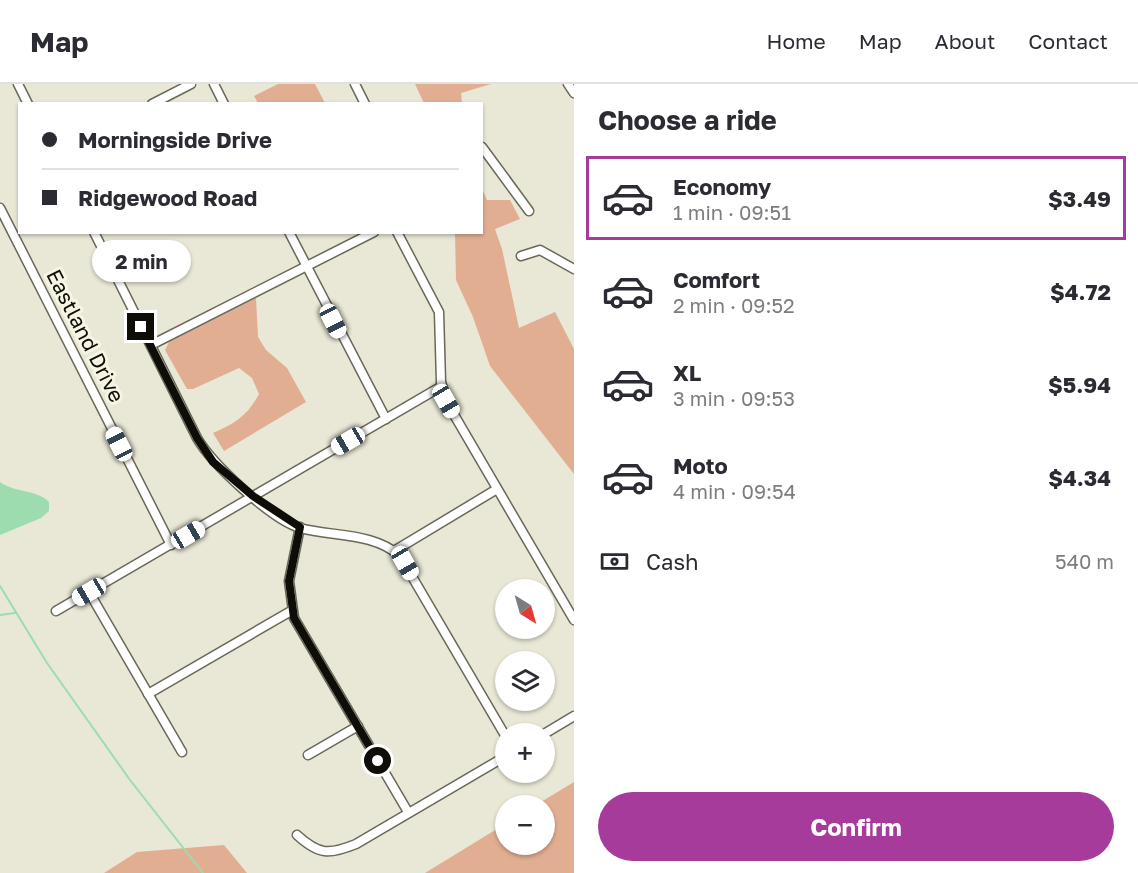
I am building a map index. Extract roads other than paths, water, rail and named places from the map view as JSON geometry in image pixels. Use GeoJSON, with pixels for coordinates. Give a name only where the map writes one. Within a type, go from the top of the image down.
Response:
{"type":"FeatureCollection","features":[{"type":"Feature","properties":{"kind":"street"},"geometry":{"type":"LineString","coordinates":[[18,84],[27,102]]}},
{"type":"Feature","properties":{"kind":"street"},"geometry":{"type":"LineString","coordinates":[[156,102],[191,84]]}},
{"type":"Feature","properties":{"kind":"street"},"geometry":{"type":"LineString","coordinates":[[214,84],[223,102]]}},
{"type":"Feature","properties":{"kind":"street"},"geometry":{"type":"LineString","coordinates":[[355,84],[364,102]]}},
{"type":"Feature","properties":{"kind":"street"},"geometry":{"type":"LineString","coordinates":[[568,84],[574,93]]}},
{"type":"Feature","properties":{"kind":"street"},"geometry":{"type":"LineString","coordinates":[[483,148],[529,211]]}},
{"type":"Feature","properties":{"kind":"street","name":"Eastland Drive"},"geometry":{"type":"LineString","coordinates":[[0,208],[4,225],[171,545]]}},
{"type":"Feature","properties":{"kind":"street"},"geometry":{"type":"LineString","coordinates":[[95,234],[207,454],[220,469],[253,496],[300,527],[348,535],[394,551],[405,563],[498,723]]}},
{"type":"Feature","properties":{"kind":"street"},"geometry":{"type":"LineString","coordinates":[[290,234],[386,419]]}},
{"type":"Feature","properties":{"kind":"street"},"geometry":{"type":"LineString","coordinates":[[150,345],[370,234]]}},
{"type":"Feature","properties":{"kind":"street"},"geometry":{"type":"LineString","coordinates":[[398,234],[439,312],[442,386],[446,401],[574,620]]}},
{"type":"Feature","properties":{"kind":"street"},"geometry":{"type":"LineString","coordinates":[[521,256],[540,250],[574,269]]}},
{"type":"Feature","properties":{"kind":"street"},"geometry":{"type":"LineString","coordinates":[[56,611],[442,386]]}},
{"type":"Feature","properties":{"kind":"street"},"geometry":{"type":"LineString","coordinates":[[394,551],[497,489]]}},
{"type":"Feature","properties":{"kind":"street"},"geometry":{"type":"LineString","coordinates":[[300,527],[291,563],[291,611],[297,625],[408,812]]}},
{"type":"Feature","properties":{"kind":"street"},"geometry":{"type":"LineString","coordinates":[[89,592],[182,752]]}},
{"type":"Feature","properties":{"kind":"street"},"geometry":{"type":"LineString","coordinates":[[148,694],[291,611]]}},
{"type":"Feature","properties":{"kind":"street"},"geometry":{"type":"LineString","coordinates":[[555,727],[574,716]]}},
{"type":"Feature","properties":{"kind":"street"},"geometry":{"type":"LineString","coordinates":[[308,755],[358,726]]}},
{"type":"Feature","properties":{"kind":"street"},"geometry":{"type":"LineString","coordinates":[[297,835],[310,847],[326,852],[338,852],[495,762]]}},
{"type":"Feature","properties":{"kind":"waterway"},"geometry":{"type":"LineString","coordinates":[[0,586],[47,663],[130,780],[203,873]]}},
{"type":"Feature","properties":{"kind":"waterway"},"geometry":{"type":"LineString","coordinates":[[0,615],[15,613]]}}]}
